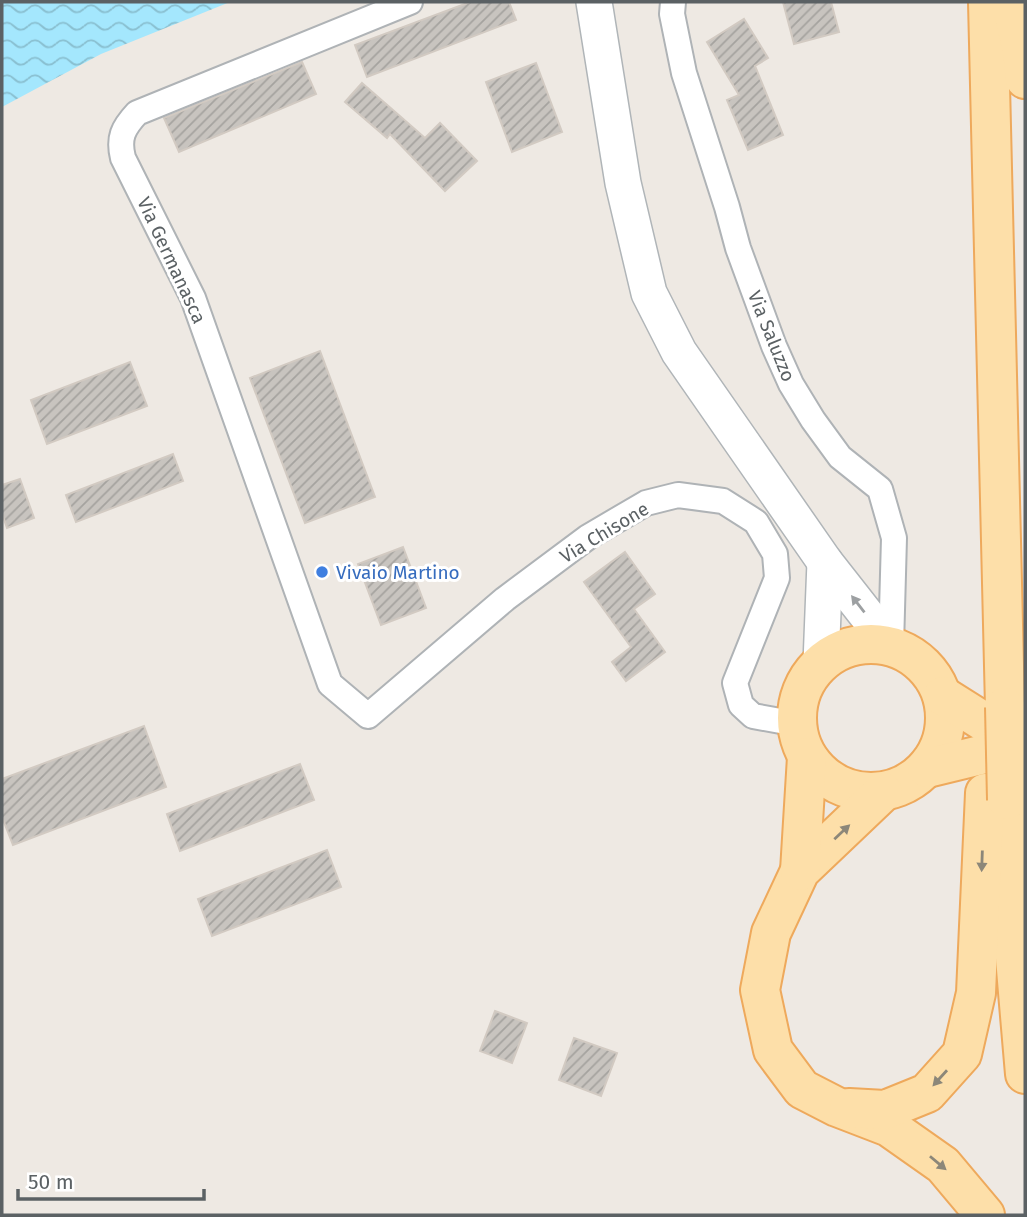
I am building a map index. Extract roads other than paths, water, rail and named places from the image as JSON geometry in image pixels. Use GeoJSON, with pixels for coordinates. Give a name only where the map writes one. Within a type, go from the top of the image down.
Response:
{"type":"FeatureCollection","features":[{"type":"Feature","properties":{"kind":"main road"},"geometry":{"type":"LineString","coordinates":[[594,2],[623,183],[649,293],[679,352],[825,562],[891,646]]}},
{"type":"Feature","properties":{"kind":"main road"},"geometry":{"type":"LineString","coordinates":[[837,1107],[885,1110],[926,1093],[962,1054],[976,993],[996,797],[996,705],[1003,603],[988,2]]}},
{"type":"Feature","properties":{"kind":"main road"},"geometry":{"type":"LineString","coordinates":[[1011,2],[1025,79]]}},
{"type":"Feature","properties":{"kind":"main road"},"geometry":{"type":"LineString","coordinates":[[821,663],[825,562]]}},
{"type":"Feature","properties":{"kind":"main road"},"geometry":{"type":"LineString","coordinates":[[800,871],[802,740],[799,701],[807,680],[821,663],[842,649],[866,643],[891,646],[914,656],[932,674],[943,696],[946,721],[941,746],[927,768],[908,784],[883,792],[861,792],[839,786],[821,774],[802,740]]}},
{"type":"Feature","properties":{"kind":"main road"},"geometry":{"type":"LineString","coordinates":[[943,696],[1024,746]]}},
{"type":"Feature","properties":{"kind":"main road"},"geometry":{"type":"LineString","coordinates":[[927,768],[1024,746]]}},
{"type":"Feature","properties":{"kind":"main road"},"geometry":{"type":"LineString","coordinates":[[883,792],[800,871],[771,933],[760,990],[773,1050],[802,1089],[837,1107],[889,1127],[943,1165],[985,1215]]}},
{"type":"Feature","properties":{"kind":"main road"},"geometry":{"type":"LineString","coordinates":[[996,797],[1024,1054]]}},
{"type":"Feature","properties":{"kind":"street","name":"Via Germanasca"},"geometry":{"type":"LineString","coordinates":[[368,716],[330,684],[193,298],[123,158],[120,145],[125,125],[137,113],[410,2]]}},
{"type":"Feature","properties":{"kind":"street","name":"Via Saluzzo"},"geometry":{"type":"LineString","coordinates":[[673,2],[672,14],[687,85],[738,248],[780,359],[791,384],[813,420],[841,457],[880,489],[894,538],[891,646]]}},
{"type":"Feature","properties":{"kind":"street","name":"Via Chisone"},"geometry":{"type":"LineString","coordinates":[[368,716],[505,599],[588,537],[646,503],[678,495],[723,502],[756,522],[775,554],[777,578],[735,683],[741,705],[753,716],[802,740]]}},
{"type":"Feature","properties":{"kind":"water"},"geometry":{"type":"Polygon","coordinates":[[[2,2],[230,2],[101,54],[2,107],[2,2]]]}},
{"type":"Feature","properties":{"kind":"place","name":"Vivaio Martino"},"geometry":{"type":"Point","coordinates":[322,572]}}]}
